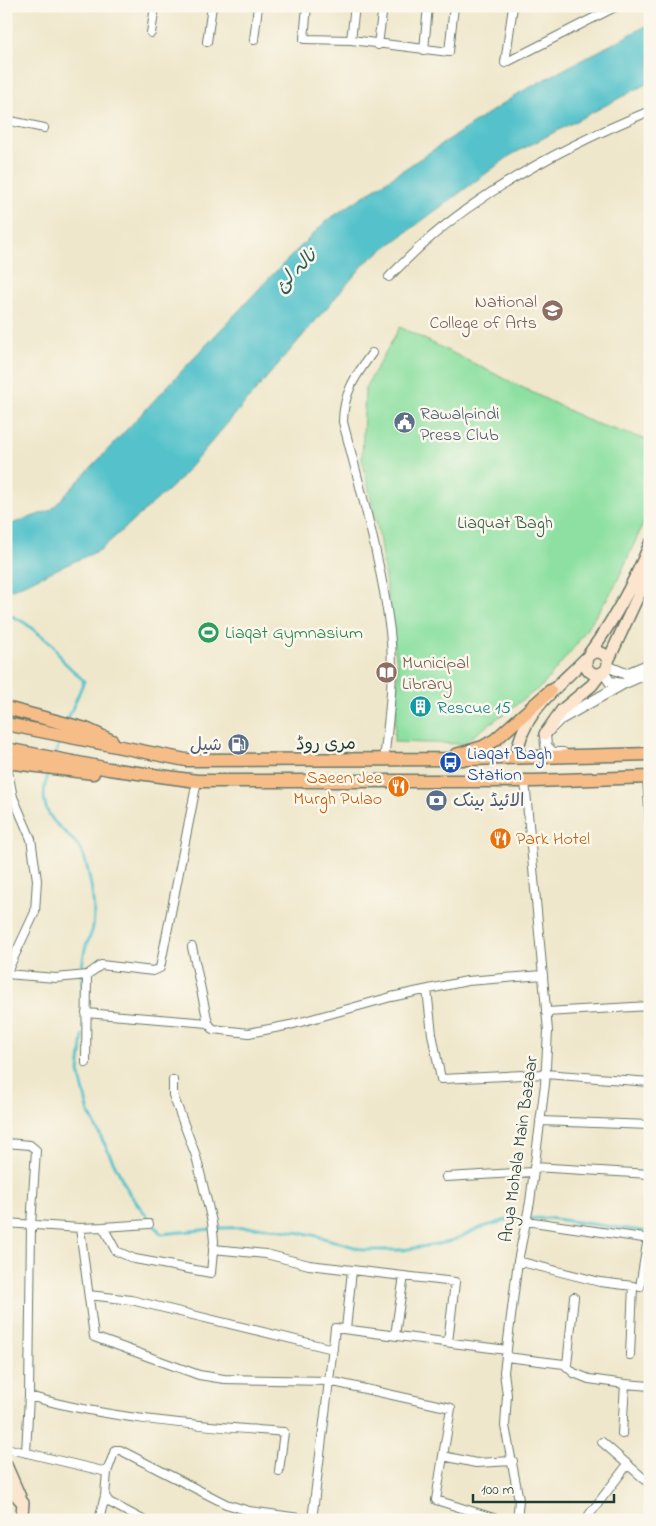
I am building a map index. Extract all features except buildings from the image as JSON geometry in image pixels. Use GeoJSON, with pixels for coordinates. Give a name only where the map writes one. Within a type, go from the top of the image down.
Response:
{"type":"FeatureCollection","features":[{"type":"Feature","properties":{"kind":"main road"},"geometry":{"type":"LineString","coordinates":[[441,759],[483,747],[495,740],[588,656],[605,632],[638,573],[650,544]]}},
{"type":"Feature","properties":{"kind":"main road"},"geometry":{"type":"LineString","coordinates":[[545,734],[562,710],[592,685],[605,668],[650,570]]}},
{"type":"Feature","properties":{"kind":"main road"},"geometry":{"type":"LineString","coordinates":[[598,651],[606,656],[605,668],[591,672],[586,664],[588,656],[598,651]]}},
{"type":"Feature","properties":{"kind":"main road"},"geometry":{"type":"LineString","coordinates":[[517,757],[518,749],[530,720],[550,691]]}},
{"type":"Feature","properties":{"kind":"main road"},"geometry":{"type":"LineString","coordinates":[[6,708],[51,720],[85,735]]}},
{"type":"Feature","properties":{"kind":"main road","name":"مری روڈ"},"geometry":{"type":"LineString","coordinates":[[6,724],[46,733],[85,735],[130,750],[191,760],[384,760],[650,754]]}},
{"type":"Feature","properties":{"kind":"main road"},"geometry":{"type":"LineString","coordinates":[[6,749],[37,761],[77,768],[109,769],[197,781],[525,781],[648,777]]}},
{"type":"Feature","properties":{"kind":"main road"},"geometry":{"type":"LineString","coordinates":[[6,762],[37,761]]}},
{"type":"Feature","properties":{"kind":"main road"},"geometry":{"type":"LineString","coordinates":[[6,1466],[20,1497],[24,1514],[18,1520]]}},
{"type":"Feature","properties":{"kind":"main road"},"geometry":{"type":"LineString","coordinates":[[6,1492],[14,1493],[20,1497]]}},
{"type":"Feature","properties":{"kind":"street"},"geometry":{"type":"LineString","coordinates":[[151,33],[155,6]]}},
{"type":"Feature","properties":{"kind":"street"},"geometry":{"type":"LineString","coordinates":[[207,42],[212,6]]}},
{"type":"Feature","properties":{"kind":"street"},"geometry":{"type":"LineString","coordinates":[[254,40],[258,6]]}},
{"type":"Feature","properties":{"kind":"street"},"geometry":{"type":"LineString","coordinates":[[307,6],[304,39],[351,40],[378,45],[449,52],[454,6]]}},
{"type":"Feature","properties":{"kind":"street"},"geometry":{"type":"LineString","coordinates":[[351,40],[355,6]]}},
{"type":"Feature","properties":{"kind":"street"},"geometry":{"type":"LineString","coordinates":[[378,45],[383,6]]}},
{"type":"Feature","properties":{"kind":"street"},"geometry":{"type":"LineString","coordinates":[[424,50],[428,6]]}},
{"type":"Feature","properties":{"kind":"street"},"geometry":{"type":"LineString","coordinates":[[513,6],[505,62],[572,31],[617,6]]}},
{"type":"Feature","properties":{"kind":"street"},"geometry":{"type":"LineString","coordinates":[[389,278],[424,243],[471,206],[517,177],[614,126],[650,111]]}},
{"type":"Feature","properties":{"kind":"street"},"geometry":{"type":"LineString","coordinates":[[6,120],[44,128]]}},
{"type":"Feature","properties":{"kind":"street"},"geometry":{"type":"LineString","coordinates":[[372,353],[354,378],[347,393],[344,407],[344,422],[371,526],[390,631],[392,675],[384,760]]}},
{"type":"Feature","properties":{"kind":"street"},"geometry":{"type":"LineString","coordinates":[[605,668],[626,674],[650,664]]}},
{"type":"Feature","properties":{"kind":"street"},"geometry":{"type":"LineString","coordinates":[[605,668],[610,682],[624,684]]}},
{"type":"Feature","properties":{"kind":"street"},"geometry":{"type":"LineString","coordinates":[[604,756],[553,752],[546,746],[545,734],[559,720],[624,684],[650,672]]}},
{"type":"Feature","properties":{"kind":"street"},"geometry":{"type":"LineString","coordinates":[[6,762],[13,797],[30,839],[37,880],[35,912],[6,974],[56,978],[86,975],[100,965],[153,971],[160,968],[197,781]]}},
{"type":"Feature","properties":{"kind":"street"},"geometry":{"type":"LineString","coordinates":[[648,777],[650,827]]}},
{"type":"Feature","properties":{"kind":"street","name":"Arya Mohala Main Bazaar"},"geometry":{"type":"LineString","coordinates":[[517,1520],[519,1500],[505,1426],[507,1395],[504,1372],[518,1261],[530,1202],[545,1074],[548,1031],[525,781]]}},
{"type":"Feature","properties":{"kind":"street"},"geometry":{"type":"LineString","coordinates":[[192,947],[208,1023],[212,1029],[249,1032],[290,1025],[467,981],[543,975]]}},
{"type":"Feature","properties":{"kind":"street"},"geometry":{"type":"LineString","coordinates":[[86,975],[86,1063]]}},
{"type":"Feature","properties":{"kind":"street"},"geometry":{"type":"LineString","coordinates":[[427,990],[432,1034],[441,1079],[545,1074],[650,1082]]}},
{"type":"Feature","properties":{"kind":"street"},"geometry":{"type":"LineString","coordinates":[[546,1012],[650,1006]]}},
{"type":"Feature","properties":{"kind":"street"},"geometry":{"type":"LineString","coordinates":[[86,1013],[208,1023]]}},
{"type":"Feature","properties":{"kind":"street"},"geometry":{"type":"LineString","coordinates":[[103,1226],[116,1251],[135,1260],[211,1273],[214,1235],[212,1222],[196,1156],[173,1095],[173,1080]]}},
{"type":"Feature","properties":{"kind":"street"},"geometry":{"type":"LineString","coordinates":[[540,1121],[650,1125]]}},
{"type":"Feature","properties":{"kind":"street"},"geometry":{"type":"LineString","coordinates":[[6,1143],[30,1144],[36,1150],[32,1225],[26,1453]]}},
{"type":"Feature","properties":{"kind":"street"},"geometry":{"type":"LineString","coordinates":[[446,1177],[533,1169],[650,1174]]}},
{"type":"Feature","properties":{"kind":"street"},"geometry":{"type":"LineString","coordinates":[[526,1220],[649,1239],[636,1286],[630,1355]]}},
{"type":"Feature","properties":{"kind":"street"},"geometry":{"type":"LineString","coordinates":[[6,1223],[80,1228],[149,1224]]}},
{"type":"Feature","properties":{"kind":"street"},"geometry":{"type":"LineString","coordinates":[[80,1228],[94,1338],[199,1375],[224,1379],[329,1380],[450,1408],[436,1500],[500,1520]]}},
{"type":"Feature","properties":{"kind":"street"},"geometry":{"type":"LineString","coordinates":[[213,1249],[266,1254],[309,1265],[455,1282],[448,1342]]}},
{"type":"Feature","properties":{"kind":"street"},"geometry":{"type":"LineString","coordinates":[[518,1261],[600,1282],[650,1287]]}},
{"type":"Feature","properties":{"kind":"street"},"geometry":{"type":"LineString","coordinates":[[346,1329],[352,1270]]}},
{"type":"Feature","properties":{"kind":"street"},"geometry":{"type":"LineString","coordinates":[[395,1335],[404,1276]]}},
{"type":"Feature","properties":{"kind":"street"},"geometry":{"type":"LineString","coordinates":[[89,1295],[131,1300],[333,1350]]}},
{"type":"Feature","properties":{"kind":"street"},"geometry":{"type":"LineString","coordinates":[[567,1365],[574,1297]]}},
{"type":"Feature","properties":{"kind":"street"},"geometry":{"type":"LineString","coordinates":[[99,1520],[105,1496],[107,1472],[115,1450],[120,1450],[209,1497],[254,1512],[313,1520],[336,1328],[448,1342],[567,1365],[574,1373],[589,1380],[650,1386]]}},
{"type":"Feature","properties":{"kind":"street"},"geometry":{"type":"LineString","coordinates":[[622,1434],[625,1384]]}},
{"type":"Feature","properties":{"kind":"street"},"geometry":{"type":"LineString","coordinates":[[29,1396],[71,1408],[179,1424],[284,1432],[279,1471]]}},
{"type":"Feature","properties":{"kind":"street"},"geometry":{"type":"LineString","coordinates":[[602,1442],[648,1480]]}},
{"type":"Feature","properties":{"kind":"street"},"geometry":{"type":"LineString","coordinates":[[6,1448],[107,1472]]}},
{"type":"Feature","properties":{"kind":"street"},"geometry":{"type":"LineString","coordinates":[[443,1456],[476,1463],[512,1462]]}},
{"type":"Feature","properties":{"kind":"street"},"geometry":{"type":"LineString","coordinates":[[588,1520],[589,1515],[628,1464]]}},
{"type":"Feature","properties":{"kind":"street"},"geometry":{"type":"LineString","coordinates":[[105,1496],[109,1502],[143,1520]]}},
{"type":"Feature","properties":{"kind":"street"},"geometry":{"type":"LineString","coordinates":[[251,1520],[254,1512]]}},
{"type":"Feature","properties":{"kind":"green space","name":"Liaquat Bagh"},"geometry":{"type":"Polygon","coordinates":[[[400,327],[594,423],[650,441],[650,509],[614,588],[576,645],[543,685],[462,744],[394,742],[398,671],[379,535],[362,459],[365,388],[400,327]]]}},
{"type":"Feature","properties":{"kind":"water","name":"نالہ لئ"},"geometry":{"type":"Polygon","coordinates":[[[650,24],[650,82],[511,155],[366,262],[177,482],[100,550],[6,592],[6,526],[51,510],[274,273],[326,221],[519,93],[650,24]]]}},
{"type":"Feature","properties":{"kind":"waterway"},"geometry":{"type":"LineString","coordinates":[[6,613],[25,623],[52,644],[64,662],[84,681],[67,721]]}},
{"type":"Feature","properties":{"kind":"waterway"},"geometry":{"type":"LineString","coordinates":[[55,756],[61,738]]}},
{"type":"Feature","properties":{"kind":"waterway"},"geometry":{"type":"LineString","coordinates":[[49,771],[44,790],[45,804],[49,815],[81,850],[90,878],[94,911],[92,933],[85,949],[82,968],[84,1001]]}},
{"type":"Feature","properties":{"kind":"waterway"},"geometry":{"type":"LineString","coordinates":[[83,1035],[79,1072],[89,1113],[129,1193],[161,1234],[222,1228],[263,1227],[314,1235],[364,1250],[403,1250],[449,1242],[480,1228],[510,1219],[548,1218],[650,1232]]}},
{"type":"Feature","properties":{"kind":"place","name":"National College of Arts"},"geometry":{"type":"Point","coordinates":[553,311]}},
{"type":"Feature","properties":{"kind":"place","name":"Rawalpindi Press Club"},"geometry":{"type":"Point","coordinates":[404,423]}},
{"type":"Feature","properties":{"kind":"place","name":"Liaqat Gymnasium"},"geometry":{"type":"Point","coordinates":[209,632]}},
{"type":"Feature","properties":{"kind":"place","name":"Municipal Library"},"geometry":{"type":"Point","coordinates":[386,672]}},
{"type":"Feature","properties":{"kind":"place","name":"Rescue 15"},"geometry":{"type":"Point","coordinates":[421,707]}},
{"type":"Feature","properties":{"kind":"place","name":"شیل"},"geometry":{"type":"Point","coordinates":[238,744]}},
{"type":"Feature","properties":{"kind":"place","name":"Liaqat Bagh Station"},"geometry":{"type":"Point","coordinates":[451,763]}},
{"type":"Feature","properties":{"kind":"place","name":"Saeen Jee Murgh Pulao"},"geometry":{"type":"Point","coordinates":[398,787]}},
{"type":"Feature","properties":{"kind":"place","name":"الائیڈ بینک"},"geometry":{"type":"Point","coordinates":[437,800]}},
{"type":"Feature","properties":{"kind":"place","name":"Park Hotel"},"geometry":{"type":"Point","coordinates":[500,838]}}]}
